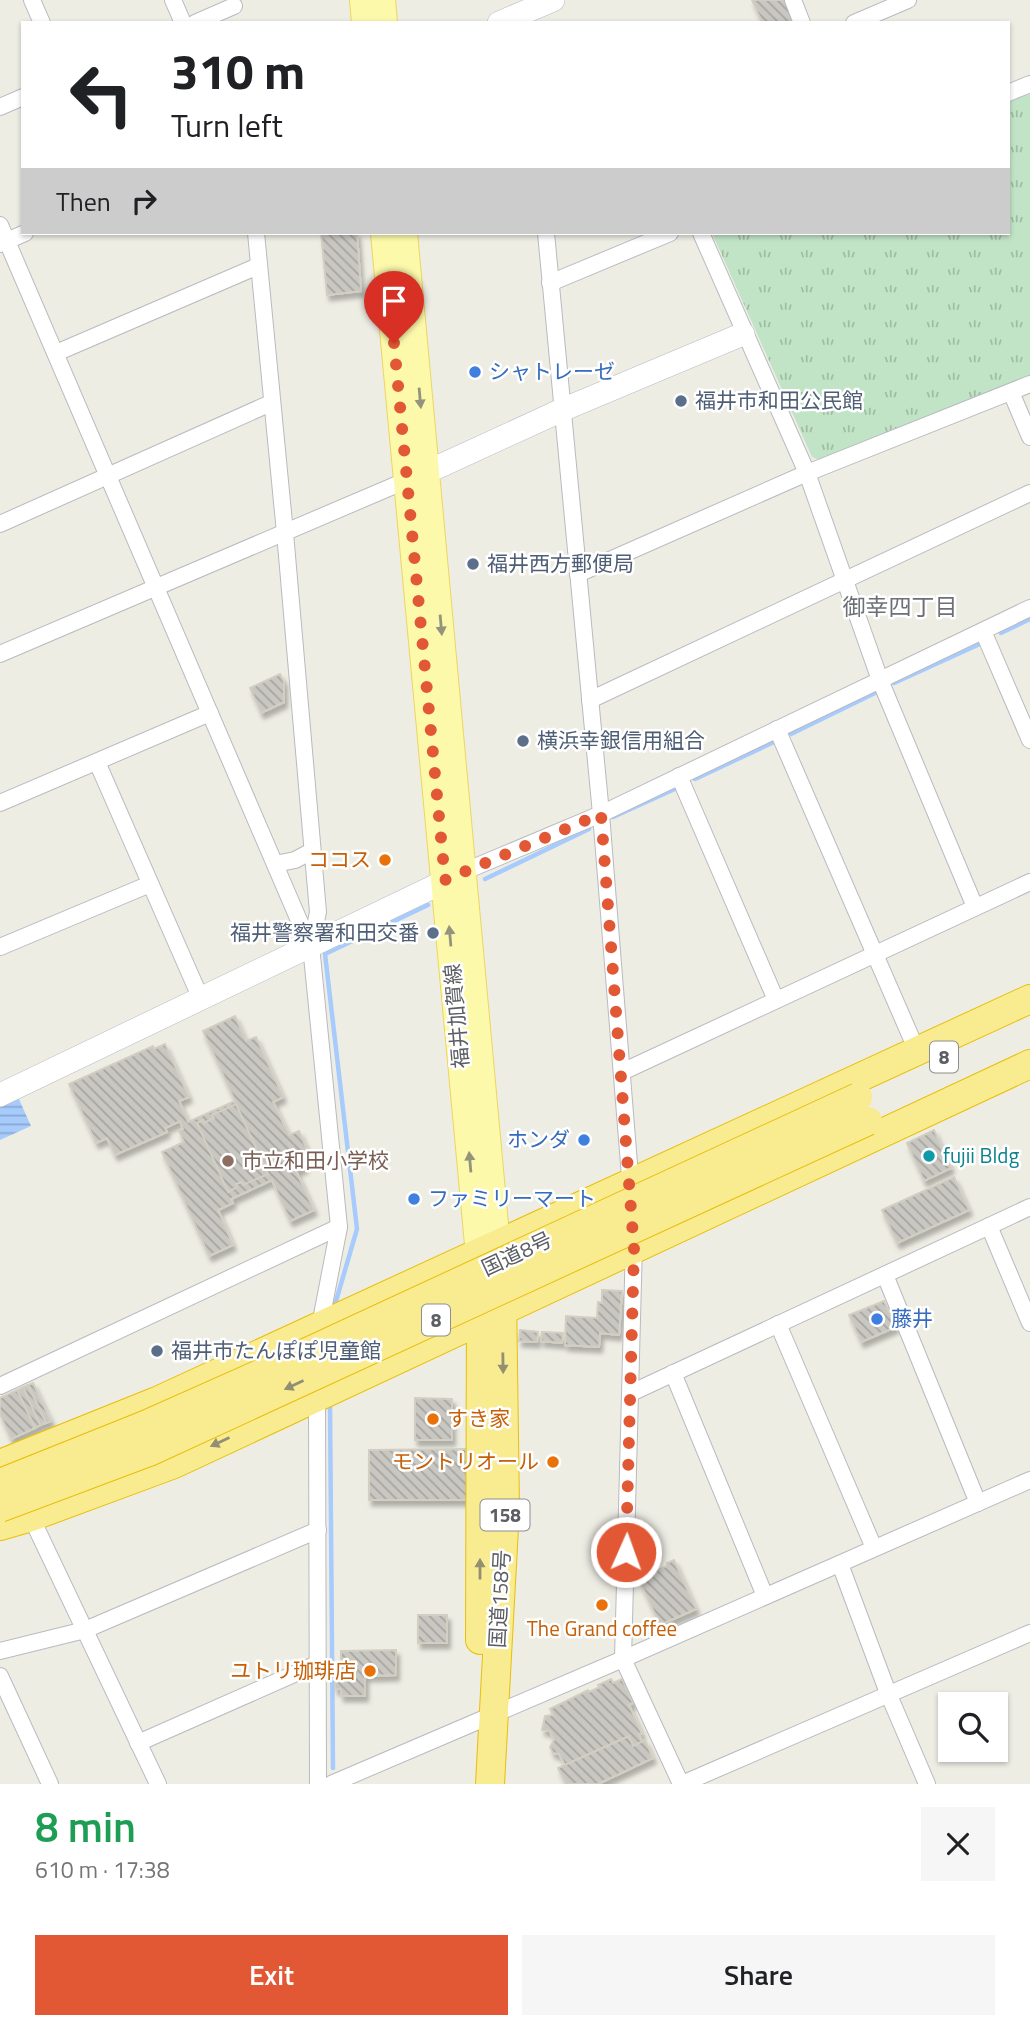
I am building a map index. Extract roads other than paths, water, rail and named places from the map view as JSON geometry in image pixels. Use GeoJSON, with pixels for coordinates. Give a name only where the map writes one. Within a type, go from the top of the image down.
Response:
{"type":"FeatureCollection","features":[{"type":"Feature","properties":{"kind":"highway"},"geometry":{"type":"LineString","coordinates":[[1,1464],[157,1401],[1030,999]]}},
{"type":"Feature","properties":{"kind":"highway","name":"国道8号"},"geometry":{"type":"LineString","coordinates":[[0,1508],[162,1446],[863,1109],[1030,1016]]}},
{"type":"Feature","properties":{"kind":"highway","name":"国道8号"},"geometry":{"type":"LineString","coordinates":[[1,1464],[28,1474],[863,1109],[1030,1045]]}},
{"type":"Feature","properties":{"kind":"highway"},"geometry":{"type":"LineString","coordinates":[[0,1526],[174,1464],[1030,1064]]}},
{"type":"Feature","properties":{"kind":"highway","name":"国道158号"},"geometry":{"type":"LineString","coordinates":[[472,1784],[486,1717],[505,1509],[488,1250]]}},
{"type":"Feature","properties":{"kind":"highway","name":"国道158号"},"geometry":{"type":"LineString","coordinates":[[486,1717],[490,1784]]}},
{"type":"Feature","properties":{"kind":"main road"},"geometry":{"type":"LineString","coordinates":[[362,0],[364,21]]}},
{"type":"Feature","properties":{"kind":"main road"},"geometry":{"type":"LineString","coordinates":[[383,0],[385,21]]}},
{"type":"Feature","properties":{"kind":"main road","name":"福井加賀線"},"geometry":{"type":"LineString","coordinates":[[383,235],[417,476]]}},
{"type":"Feature","properties":{"kind":"main road","name":"福井加賀線"},"geometry":{"type":"LineString","coordinates":[[405,235],[417,476],[488,1250]]}},
{"type":"Feature","properties":{"kind":"street"},"geometry":{"type":"LineString","coordinates":[[32,0],[41,21]]}},
{"type":"Feature","properties":{"kind":"street"},"geometry":{"type":"LineString","coordinates":[[173,0],[182,21]]}},
{"type":"Feature","properties":{"kind":"street"},"geometry":{"type":"LineString","coordinates":[[503,21],[553,0]]}},
{"type":"Feature","properties":{"kind":"street"},"geometry":{"type":"LineString","coordinates":[[793,0],[801,21]]}},
{"type":"Feature","properties":{"kind":"street"},"geometry":{"type":"LineString","coordinates":[[859,21],[908,0]]}},
{"type":"Feature","properties":{"kind":"street"},"geometry":{"type":"LineString","coordinates":[[199,21],[234,3],[236,21]]}},
{"type":"Feature","properties":{"kind":"street"},"geometry":{"type":"LineString","coordinates":[[1010,92],[1030,84]]}},
{"type":"Feature","properties":{"kind":"street"},"geometry":{"type":"LineString","coordinates":[[0,107],[21,98]]}},
{"type":"Feature","properties":{"kind":"street"},"geometry":{"type":"LineString","coordinates":[[0,225],[4,242],[55,353],[311,946]]}},
{"type":"Feature","properties":{"kind":"street"},"geometry":{"type":"LineString","coordinates":[[4,242],[21,234]]}},
{"type":"Feature","properties":{"kind":"street"},"geometry":{"type":"LineString","coordinates":[[256,235],[318,912],[311,946],[339,1227],[322,1315],[325,1324]]}},
{"type":"Feature","properties":{"kind":"street"},"geometry":{"type":"LineString","coordinates":[[546,235],[601,814],[634,1249],[623,1659],[681,1784],[1030,1633]]}},
{"type":"Feature","properties":{"kind":"street"},"geometry":{"type":"LineString","coordinates":[[550,283],[665,235]]}},
{"type":"Feature","properties":{"kind":"street"},"geometry":{"type":"LineString","coordinates":[[702,235],[743,334],[807,473],[880,680],[975,907]]}},
{"type":"Feature","properties":{"kind":"street"},"geometry":{"type":"LineString","coordinates":[[55,353],[258,266]]}},
{"type":"Feature","properties":{"kind":"street"},"geometry":{"type":"LineString","coordinates":[[0,654],[743,334]]}},
{"type":"Feature","properties":{"kind":"street"},"geometry":{"type":"LineString","coordinates":[[578,574],[807,473],[1030,384]]}},
{"type":"Feature","properties":{"kind":"street"},"geometry":{"type":"LineString","coordinates":[[1011,392],[1030,437]]}},
{"type":"Feature","properties":{"kind":"street"},"geometry":{"type":"LineString","coordinates":[[0,524],[271,403]]}},
{"type":"Feature","properties":{"kind":"street"},"geometry":{"type":"LineString","coordinates":[[590,700],[1030,493]]}},
{"type":"Feature","properties":{"kind":"street"},"geometry":{"type":"LineString","coordinates":[[0,1095],[454,876],[601,814],[1030,608]]}},
{"type":"Feature","properties":{"kind":"street"},"geometry":{"type":"LineString","coordinates":[[983,631],[1030,740]]}},
{"type":"Feature","properties":{"kind":"street"},"geometry":{"type":"LineString","coordinates":[[0,803],[210,713]]}},
{"type":"Feature","properties":{"kind":"street"},"geometry":{"type":"LineString","coordinates":[[777,729],[917,1051]]}},
{"type":"Feature","properties":{"kind":"street"},"geometry":{"type":"LineString","coordinates":[[97,762],[201,999]]}},
{"type":"Feature","properties":{"kind":"street"},"geometry":{"type":"LineString","coordinates":[[679,776],[776,1000]]}},
{"type":"Feature","properties":{"kind":"street"},"geometry":{"type":"LineString","coordinates":[[275,864],[295,860],[312,851]]}},
{"type":"Feature","properties":{"kind":"street"},"geometry":{"type":"LineString","coordinates":[[622,1072],[1030,882]]}},
{"type":"Feature","properties":{"kind":"street"},"geometry":{"type":"LineString","coordinates":[[0,947],[150,884]]}},
{"type":"Feature","properties":{"kind":"street"},"geometry":{"type":"LineString","coordinates":[[631,1392],[1030,1207]]}},
{"type":"Feature","properties":{"kind":"street"},"geometry":{"type":"LineString","coordinates":[[989,1226],[1030,1324]]}},
{"type":"Feature","properties":{"kind":"street"},"geometry":{"type":"LineString","coordinates":[[0,1386],[339,1227]]}},
{"type":"Feature","properties":{"kind":"street"},"geometry":{"type":"LineString","coordinates":[[884,1275],[978,1503]]}},
{"type":"Feature","properties":{"kind":"street"},"geometry":{"type":"LineString","coordinates":[[778,1324],[874,1548]]}},
{"type":"Feature","properties":{"kind":"street"},"geometry":{"type":"LineString","coordinates":[[673,1373],[765,1596]]}},
{"type":"Feature","properties":{"kind":"street"},"geometry":{"type":"LineString","coordinates":[[317,1396],[318,1784]]}},
{"type":"Feature","properties":{"kind":"street"},"geometry":{"type":"LineString","coordinates":[[331,1784],[1030,1480]]}},
{"type":"Feature","properties":{"kind":"street"},"geometry":{"type":"LineString","coordinates":[[31,1517],[158,1784]]}},
{"type":"Feature","properties":{"kind":"street"},"geometry":{"type":"LineString","coordinates":[[0,1651],[85,1630],[318,1530]]}},
{"type":"Feature","properties":{"kind":"street"},"geometry":{"type":"LineString","coordinates":[[840,1564],[888,1693],[927,1784]]}},
{"type":"Feature","properties":{"kind":"street"},"geometry":{"type":"LineString","coordinates":[[138,1742],[319,1663]]}},
{"type":"Feature","properties":{"kind":"street"},"geometry":{"type":"LineString","coordinates":[[0,1676],[50,1784]]}},
{"type":"Feature","properties":{"kind":"water"},"geometry":{"type":"Polygon","coordinates":[[[18,1097],[31,1126],[0,1140],[0,1106],[18,1097]]]}},
{"type":"Feature","properties":{"kind":"waterway"},"geometry":{"type":"LineString","coordinates":[[1001,633],[1030,619]]}},
{"type":"Feature","properties":{"kind":"waterway"},"geometry":{"type":"LineString","coordinates":[[894,683],[982,643]]}},
{"type":"Feature","properties":{"kind":"waterway"},"geometry":{"type":"LineString","coordinates":[[791,734],[877,692]]}},
{"type":"Feature","properties":{"kind":"waterway"},"geometry":{"type":"LineString","coordinates":[[695,779],[774,742]]}},
{"type":"Feature","properties":{"kind":"waterway"},"geometry":{"type":"LineString","coordinates":[[613,817],[677,788]]}},
{"type":"Feature","properties":{"kind":"waterway"},"geometry":{"type":"LineString","coordinates":[[485,879],[589,829]]}},
{"type":"Feature","properties":{"kind":"waterway"},"geometry":{"type":"LineString","coordinates":[[334,1308],[357,1229],[325,954],[428,905]]}},
{"type":"Feature","properties":{"kind":"waterway"},"geometry":{"type":"LineString","coordinates":[[330,1404],[333,1768]]}},
{"type":"Feature","properties":{"kind":"place","name":"シャトレーゼ"},"geometry":{"type":"Point","coordinates":[475,372]}},
{"type":"Feature","properties":{"kind":"place","name":"福井市和田公民館"},"geometry":{"type":"Point","coordinates":[681,401]}},
{"type":"Feature","properties":{"kind":"place","name":"福井西方郵便局"},"geometry":{"type":"Point","coordinates":[473,564]}},
{"type":"Feature","properties":{"kind":"place","name":"横浜幸銀信用組合"},"geometry":{"type":"Point","coordinates":[523,741]}},
{"type":"Feature","properties":{"kind":"place","name":"ココス"},"geometry":{"type":"Point","coordinates":[385,860]}},
{"type":"Feature","properties":{"kind":"place","name":"福井警察署和田交番"},"geometry":{"type":"Point","coordinates":[433,933]}},
{"type":"Feature","properties":{"kind":"place","name":"ホンダ"},"geometry":{"type":"Point","coordinates":[584,1140]}},
{"type":"Feature","properties":{"kind":"place","name":"fujii Bldg"},"geometry":{"type":"Point","coordinates":[929,1156]}},
{"type":"Feature","properties":{"kind":"place","name":"市立和田小学校"},"geometry":{"type":"Point","coordinates":[228,1161]}},
{"type":"Feature","properties":{"kind":"place","name":"ファミリーマート"},"geometry":{"type":"Point","coordinates":[414,1199]}},
{"type":"Feature","properties":{"kind":"place","name":"藤井"},"geometry":{"type":"Point","coordinates":[877,1319]}},
{"type":"Feature","properties":{"kind":"place","name":"福井市たんぽぽ児童館"},"geometry":{"type":"Point","coordinates":[157,1351]}},
{"type":"Feature","properties":{"kind":"place","name":"すき家"},"geometry":{"type":"Point","coordinates":[433,1419]}},
{"type":"Feature","properties":{"kind":"place","name":"モントリオール"},"geometry":{"type":"Point","coordinates":[553,1462]}},
{"type":"Feature","properties":{"kind":"place","name":"The Grand coffee"},"geometry":{"type":"Point","coordinates":[602,1605]}},
{"type":"Feature","properties":{"kind":"place","name":"ユトリ珈琲店"},"geometry":{"type":"Point","coordinates":[370,1671]}},
{"type":"Feature","properties":{"kind":"district","name":"御幸四丁目"},"geometry":{"type":"Point","coordinates":[900,607]}}]}
